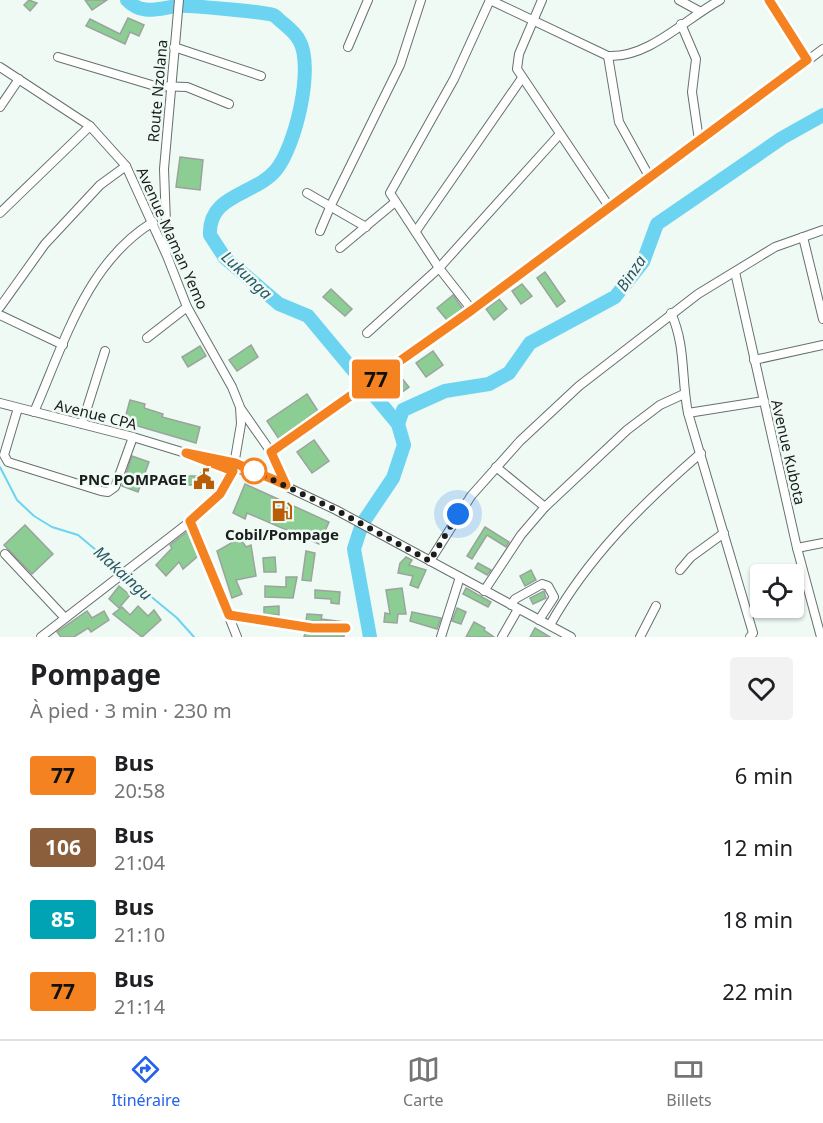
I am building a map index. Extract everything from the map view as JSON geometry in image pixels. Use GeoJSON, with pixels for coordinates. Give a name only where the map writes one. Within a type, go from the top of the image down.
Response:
{"type":"FeatureCollection","features":[{"type":"Feature","properties":{"kind":"street","name":"Route Nzolana"},"geometry":{"type":"LineString","coordinates":[[167,256],[164,169],[179,0]]}},
{"type":"Feature","properties":{"kind":"street"},"geometry":{"type":"LineString","coordinates":[[348,47],[368,0]]}},
{"type":"Feature","properties":{"kind":"street"},"geometry":{"type":"LineString","coordinates":[[320,231],[330,205],[400,65],[421,0]]}},
{"type":"Feature","properties":{"kind":"street"},"geometry":{"type":"LineString","coordinates":[[472,310],[439,268],[416,231],[394,203],[390,193],[454,79],[490,0],[608,56],[629,55],[636,52],[720,0]]}},
{"type":"Feature","properties":{"kind":"street"},"geometry":{"type":"LineString","coordinates":[[542,0],[517,62],[522,78],[610,207]]}},
{"type":"Feature","properties":{"kind":"street"},"geometry":{"type":"LineString","coordinates":[[680,0],[699,11]]}},
{"type":"Feature","properties":{"kind":"street"},"geometry":{"type":"LineString","coordinates":[[769,0],[807,60]]}},
{"type":"Feature","properties":{"kind":"street"},"geometry":{"type":"LineString","coordinates":[[681,24],[696,59],[692,92],[699,140]]}},
{"type":"Feature","properties":{"kind":"street"},"geometry":{"type":"LineString","coordinates":[[174,47],[261,76]]}},
{"type":"Feature","properties":{"kind":"street"},"geometry":{"type":"LineString","coordinates":[[271,452],[472,310],[823,49]]}},
{"type":"Feature","properties":{"kind":"street"},"geometry":{"type":"LineString","coordinates":[[608,56],[619,122],[650,178]]}},
{"type":"Feature","properties":{"kind":"street"},"geometry":{"type":"LineString","coordinates":[[58,57],[155,86],[187,87],[229,104]]}},
{"type":"Feature","properties":{"kind":"street","name":"Avenue Maman Yemo"},"geometry":{"type":"LineString","coordinates":[[0,67],[90,126],[126,166],[153,222],[187,308],[215,353],[240,407],[240,432],[234,467]]}},
{"type":"Feature","properties":{"kind":"street"},"geometry":{"type":"LineString","coordinates":[[416,231],[522,78]]}},
{"type":"Feature","properties":{"kind":"street"},"geometry":{"type":"LineString","coordinates":[[0,108],[19,79]]}},
{"type":"Feature","properties":{"kind":"street"},"geometry":{"type":"LineString","coordinates":[[0,213],[90,126]]}},
{"type":"Feature","properties":{"kind":"street"},"geometry":{"type":"LineString","coordinates":[[367,333],[439,268],[560,135]]}},
{"type":"Feature","properties":{"kind":"street"},"geometry":{"type":"LineString","coordinates":[[0,307],[45,244],[64,222],[100,186],[126,166]]}},
{"type":"Feature","properties":{"kind":"street"},"geometry":{"type":"LineString","coordinates":[[307,193],[366,228]]}},
{"type":"Feature","properties":{"kind":"street"},"geometry":{"type":"LineString","coordinates":[[340,248],[394,203]]}},
{"type":"Feature","properties":{"kind":"street"},"geometry":{"type":"LineString","coordinates":[[34,412],[87,293],[127,241],[153,222]]}},
{"type":"Feature","properties":{"kind":"street"},"geometry":{"type":"LineString","coordinates":[[430,561],[458,514],[496,467],[579,386],[671,313],[735,272],[775,247],[823,230]]}},
{"type":"Feature","properties":{"kind":"street"},"geometry":{"type":"LineString","coordinates":[[803,237],[823,319]]}},
{"type":"Feature","properties":{"kind":"street","name":"Avenue Kubota"},"geometry":{"type":"LineString","coordinates":[[735,272],[797,548],[821,637]]}},
{"type":"Feature","properties":{"kind":"street"},"geometry":{"type":"LineString","coordinates":[[147,338],[187,308]]}},
{"type":"Feature","properties":{"kind":"street"},"geometry":{"type":"LineString","coordinates":[[671,313],[679,331],[684,352],[684,394],[688,413],[753,633],[750,637]]}},
{"type":"Feature","properties":{"kind":"street"},"geometry":{"type":"LineString","coordinates":[[0,315],[63,345]]}},
{"type":"Feature","properties":{"kind":"street"},"geometry":{"type":"LineString","coordinates":[[754,360],[823,345]]}},
{"type":"Feature","properties":{"kind":"street"},"geometry":{"type":"LineString","coordinates":[[82,424],[105,351]]}},
{"type":"Feature","properties":{"kind":"street"},"geometry":{"type":"LineString","coordinates":[[484,591],[521,535],[545,507],[627,430],[660,405],[684,394]]}},
{"type":"Feature","properties":{"kind":"street"},"geometry":{"type":"LineString","coordinates":[[688,413],[764,401]]}},
{"type":"Feature","properties":{"kind":"street","name":"Avenue CPA"},"geometry":{"type":"LineString","coordinates":[[0,403],[186,453]]}},
{"type":"Feature","properties":{"kind":"street"},"geometry":{"type":"LineString","coordinates":[[240,407],[271,452],[286,485]]}},
{"type":"Feature","properties":{"kind":"street"},"geometry":{"type":"LineString","coordinates":[[18,408],[4,455],[8,462],[101,491],[108,492],[115,487],[133,437]]}},
{"type":"Feature","properties":{"kind":"street"},"geometry":{"type":"LineString","coordinates":[[186,453],[286,485],[571,637]]}},
{"type":"Feature","properties":{"kind":"street"},"geometry":{"type":"LineString","coordinates":[[186,453],[269,478]]}},
{"type":"Feature","properties":{"kind":"street"},"geometry":{"type":"LineString","coordinates":[[550,625],[570,589],[606,543],[701,453]]}},
{"type":"Feature","properties":{"kind":"street"},"geometry":{"type":"LineString","coordinates":[[41,637],[50,634],[65,618],[190,521],[220,494],[234,467]]}},
{"type":"Feature","properties":{"kind":"street"},"geometry":{"type":"LineString","coordinates":[[496,467],[545,507]]}},
{"type":"Feature","properties":{"kind":"street"},"geometry":{"type":"LineString","coordinates":[[190,521],[237,637]]}},
{"type":"Feature","properties":{"kind":"street"},"geometry":{"type":"LineString","coordinates":[[680,570],[691,557],[724,532]]}},
{"type":"Feature","properties":{"kind":"street"},"geometry":{"type":"LineString","coordinates":[[797,548],[823,543]]}},
{"type":"Feature","properties":{"kind":"street"},"geometry":{"type":"LineString","coordinates":[[5,554],[65,618]]}},
{"type":"Feature","properties":{"kind":"street"},"geometry":{"type":"LineString","coordinates":[[441,637],[460,578]]}},
{"type":"Feature","properties":{"kind":"street"},"geometry":{"type":"LineString","coordinates":[[502,637],[515,599],[542,584],[548,586],[554,597],[539,620]]}},
{"type":"Feature","properties":{"kind":"street"},"geometry":{"type":"LineString","coordinates":[[640,637],[657,606]]}},
{"type":"Feature","properties":{"kind":"street"},"geometry":{"type":"LineString","coordinates":[[229,615],[312,628],[346,628]]}},
{"type":"Feature","properties":{"kind":"building"},"geometry":{"type":"Polygon","coordinates":[[[29,0],[37,3],[30,11],[24,5],[29,0]]]}},
{"type":"Feature","properties":{"kind":"building"},"geometry":{"type":"Polygon","coordinates":[[[85,0],[107,0],[92,10],[85,0]]]}},
{"type":"Feature","properties":{"kind":"building"},"geometry":{"type":"Polygon","coordinates":[[[128,18],[144,25],[139,36],[130,32],[125,44],[86,26],[90,19],[120,34],[128,18]]]}},
{"type":"Feature","properties":{"kind":"building"},"geometry":{"type":"Polygon","coordinates":[[[180,157],[203,160],[200,190],[176,187],[180,157]]]}},
{"type":"Feature","properties":{"kind":"building"},"geometry":{"type":"Polygon","coordinates":[[[545,272],[565,301],[557,307],[537,278],[545,272]]]}},
{"type":"Feature","properties":{"kind":"building"},"geometry":{"type":"Polygon","coordinates":[[[522,284],[532,296],[521,304],[512,291],[522,284]]]}},
{"type":"Feature","properties":{"kind":"building"},"geometry":{"type":"Polygon","coordinates":[[[331,289],[352,309],[345,316],[323,297],[331,289]]]}},
{"type":"Feature","properties":{"kind":"building"},"geometry":{"type":"Polygon","coordinates":[[[453,295],[463,309],[447,320],[437,308],[453,295]]]}},
{"type":"Feature","properties":{"kind":"building"},"geometry":{"type":"Polygon","coordinates":[[[499,299],[507,309],[494,320],[486,309],[499,299]]]}},
{"type":"Feature","properties":{"kind":"building"},"geometry":{"type":"Polygon","coordinates":[[[251,345],[258,357],[237,371],[229,360],[251,345]]]}},
{"type":"Feature","properties":{"kind":"building"},"geometry":{"type":"Polygon","coordinates":[[[200,346],[206,356],[188,367],[182,357],[200,346]]]}},
{"type":"Feature","properties":{"kind":"building"},"geometry":{"type":"Polygon","coordinates":[[[433,351],[443,365],[426,377],[416,363],[433,351]]]}},
{"type":"Feature","properties":{"kind":"building"},"geometry":{"type":"Polygon","coordinates":[[[396,371],[409,387],[397,396],[384,380],[396,371]]]}},
{"type":"Feature","properties":{"kind":"building"},"geometry":{"type":"Polygon","coordinates":[[[307,394],[318,411],[279,439],[267,421],[307,394]]]}},
{"type":"Feature","properties":{"kind":"building"},"geometry":{"type":"Polygon","coordinates":[[[130,400],[145,404],[144,408],[163,414],[162,417],[200,427],[196,443],[124,422],[130,400]]]}},
{"type":"Feature","properties":{"kind":"building"},"geometry":{"type":"Polygon","coordinates":[[[314,440],[329,461],[312,473],[297,452],[314,440]]]}},
{"type":"Feature","properties":{"kind":"building"},"geometry":{"type":"Polygon","coordinates":[[[132,456],[149,462],[138,492],[122,486],[132,456]]]}},
{"type":"Feature","properties":{"kind":"building"},"geometry":{"type":"Polygon","coordinates":[[[201,473],[208,473],[209,488],[202,488],[202,485],[188,485],[188,476],[201,476],[201,473]]]}},
{"type":"Feature","properties":{"kind":"building"},"geometry":{"type":"Polygon","coordinates":[[[245,484],[329,522],[319,544],[247,513],[245,519],[233,513],[245,484]]]}},
{"type":"Feature","properties":{"kind":"building"},"geometry":{"type":"Polygon","coordinates":[[[25,525],[53,554],[32,574],[4,545],[25,525]]]}},
{"type":"Feature","properties":{"kind":"building"},"geometry":{"type":"Polygon","coordinates":[[[485,527],[509,542],[506,547],[487,535],[472,559],[467,556],[485,527]]]}},
{"type":"Feature","properties":{"kind":"building"},"geometry":{"type":"Polygon","coordinates":[[[188,531],[198,556],[183,569],[179,562],[166,576],[156,565],[172,548],[170,545],[188,531]]]}},
{"type":"Feature","properties":{"kind":"building"},"geometry":{"type":"Polygon","coordinates":[[[240,538],[246,547],[251,545],[256,576],[236,580],[242,594],[232,598],[217,551],[240,538]]]}},
{"type":"Feature","properties":{"kind":"building"},"geometry":{"type":"Polygon","coordinates":[[[306,551],[315,553],[311,581],[302,580],[306,551]]]}},
{"type":"Feature","properties":{"kind":"building"},"geometry":{"type":"Polygon","coordinates":[[[275,557],[276,572],[264,572],[263,558],[275,557]]]}},
{"type":"Feature","properties":{"kind":"building"},"geometry":{"type":"Polygon","coordinates":[[[406,557],[412,560],[409,565],[426,570],[418,588],[410,585],[413,576],[398,573],[400,563],[406,557]]]}},
{"type":"Feature","properties":{"kind":"building"},"geometry":{"type":"Polygon","coordinates":[[[478,563],[491,570],[487,575],[475,568],[478,563]]]}},
{"type":"Feature","properties":{"kind":"building"},"geometry":{"type":"Polygon","coordinates":[[[531,570],[536,580],[525,586],[520,576],[531,570]]]}},
{"type":"Feature","properties":{"kind":"building"},"geometry":{"type":"Polygon","coordinates":[[[286,577],[297,577],[293,598],[265,597],[265,586],[286,587],[286,577]]]}},
{"type":"Feature","properties":{"kind":"building"},"geometry":{"type":"Polygon","coordinates":[[[119,586],[130,595],[119,608],[109,599],[119,586]]]}},
{"type":"Feature","properties":{"kind":"building"},"geometry":{"type":"Polygon","coordinates":[[[402,588],[406,614],[398,614],[397,623],[384,622],[385,613],[390,614],[386,590],[402,588]]]}},
{"type":"Feature","properties":{"kind":"building"},"geometry":{"type":"Polygon","coordinates":[[[466,588],[491,602],[488,607],[463,594],[466,588]]]}},
{"type":"Feature","properties":{"kind":"building"},"geometry":{"type":"Polygon","coordinates":[[[315,590],[340,592],[339,604],[331,603],[331,599],[315,598],[315,590]]]}},
{"type":"Feature","properties":{"kind":"building"},"geometry":{"type":"Polygon","coordinates":[[[544,591],[546,598],[533,604],[530,598],[544,591]]]}},
{"type":"Feature","properties":{"kind":"building"},"geometry":{"type":"Polygon","coordinates":[[[138,606],[148,616],[154,610],[161,620],[142,637],[113,614],[122,607],[130,615],[138,606]]]}},
{"type":"Feature","properties":{"kind":"building"},"geometry":{"type":"Polygon","coordinates":[[[279,606],[279,615],[264,614],[264,607],[279,606]]]}},
{"type":"Feature","properties":{"kind":"building"},"geometry":{"type":"Polygon","coordinates":[[[457,608],[466,612],[461,624],[452,621],[457,608]]]}},
{"type":"Feature","properties":{"kind":"building"},"geometry":{"type":"Polygon","coordinates":[[[87,611],[92,618],[104,611],[109,620],[91,632],[88,628],[74,637],[61,637],[57,632],[87,611]]]}},
{"type":"Feature","properties":{"kind":"building"},"geometry":{"type":"Polygon","coordinates":[[[412,612],[441,618],[437,629],[410,621],[412,612]]]}},
{"type":"Feature","properties":{"kind":"building"},"geometry":{"type":"Polygon","coordinates":[[[307,614],[322,615],[321,619],[345,622],[306,621],[307,614]]]}},
{"type":"Feature","properties":{"kind":"building"},"geometry":{"type":"Polygon","coordinates":[[[474,622],[485,628],[484,630],[494,637],[466,637],[474,622]]]}},
{"type":"Feature","properties":{"kind":"building"},"geometry":{"type":"Polygon","coordinates":[[[535,628],[550,637],[530,637],[535,628]]]}},
{"type":"Feature","properties":{"kind":"building"},"geometry":{"type":"Polygon","coordinates":[[[305,633],[344,634],[344,637],[304,637],[305,633]]]}},
{"type":"Feature","properties":{"kind":"waterway","name":"Lukunga"},"geometry":{"type":"LineString","coordinates":[[127,0],[145,9],[184,6],[273,15],[299,40],[305,68],[304,87],[290,144],[276,170],[267,179],[224,203],[216,211],[211,222],[210,235],[225,258],[279,304],[308,316],[398,424],[404,445],[393,478],[362,524],[354,549],[370,637]]}},
{"type":"Feature","properties":{"kind":"waterway","name":"Binza"},"geometry":{"type":"LineString","coordinates":[[398,424],[403,410],[445,391],[489,384],[509,373],[530,343],[615,297],[643,262],[657,224],[782,138],[823,115]]}},
{"type":"Feature","properties":{"kind":"waterway","name":"Makaingu"},"geometry":{"type":"LineString","coordinates":[[0,467],[17,500],[34,516],[52,527],[78,535],[121,571]]}},
{"type":"Feature","properties":{"kind":"waterway","name":"Makaingu"},"geometry":{"type":"LineString","coordinates":[[125,575],[177,618],[194,637]]}},
{"type":"Feature","properties":{"kind":"bus line","name":"77"},"geometry":{"type":"LineString","coordinates":[[346,628],[312,628],[229,615],[190,521],[220,494],[233,471],[186,453],[235,463],[286,485],[271,452],[472,310],[807,60],[769,0]]}},
{"type":"Feature","properties":{"kind":"place","name":"PNC POMPAGE"},"geometry":{"type":"Point","coordinates":[204,479]}},
{"type":"Feature","properties":{"kind":"place","name":"Cobil/Pompage"},"geometry":{"type":"Point","coordinates":[282,511]}},
{"type":"Feature","properties":{"kind":"route"},"geometry":{"type":"LineString","coordinates":[[254,471],[252,471],[336,510],[430,561],[458,514]]}}]}
